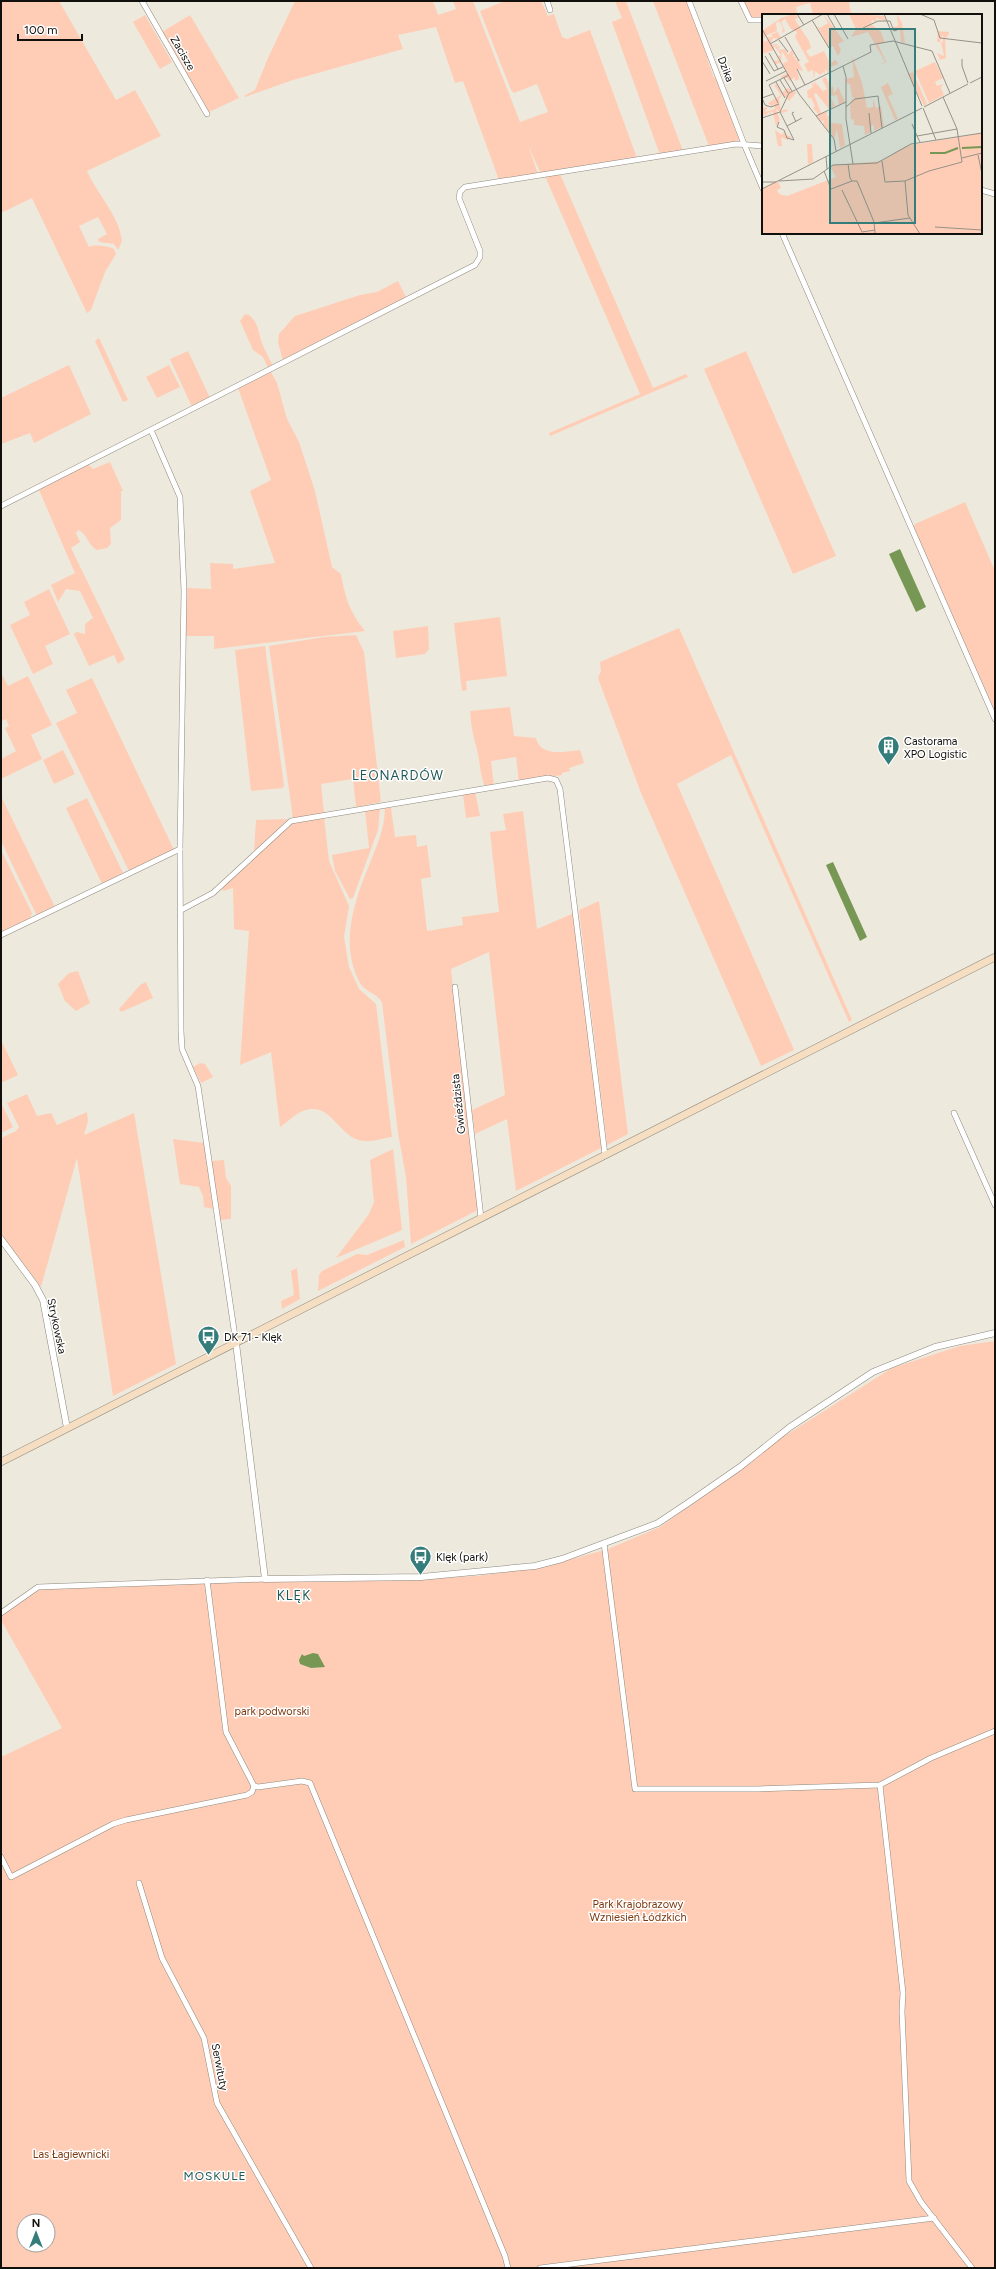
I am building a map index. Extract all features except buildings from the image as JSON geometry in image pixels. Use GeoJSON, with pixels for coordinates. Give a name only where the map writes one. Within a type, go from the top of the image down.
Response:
{"type":"FeatureCollection","features":[{"type":"Feature","properties":{"kind":"main road"},"geometry":{"type":"LineString","coordinates":[[1,1462],[995,958]]}},
{"type":"Feature","properties":{"kind":"street","name":"Zacisze"},"geometry":{"type":"LineString","coordinates":[[142,1],[207,114]]}},
{"type":"Feature","properties":{"kind":"street"},"geometry":{"type":"LineString","coordinates":[[547,1],[550,10]]}},
{"type":"Feature","properties":{"kind":"street","name":"Dzika"},"geometry":{"type":"LineString","coordinates":[[689,1],[762,187]]}},
{"type":"Feature","properties":{"kind":"street"},"geometry":{"type":"LineString","coordinates":[[741,1],[750,20],[762,20]]}},
{"type":"Feature","properties":{"kind":"street"},"geometry":{"type":"LineString","coordinates":[[1,506],[475,265],[480,257],[480,251],[459,198],[460,192],[465,187],[622,161],[744,144],[762,146]]}},
{"type":"Feature","properties":{"kind":"street"},"geometry":{"type":"LineString","coordinates":[[982,190],[995,194]]}},
{"type":"Feature","properties":{"kind":"street"},"geometry":{"type":"LineString","coordinates":[[782,234],[995,720]]}},
{"type":"Feature","properties":{"kind":"street"},"geometry":{"type":"LineString","coordinates":[[151,430],[180,497],[184,599],[180,849],[182,1050],[198,1086],[236,1343],[265,1578]]}},
{"type":"Feature","properties":{"kind":"street"},"geometry":{"type":"LineString","coordinates":[[181,910],[213,893],[291,821],[548,778],[556,780],[560,789],[605,1155]]}},
{"type":"Feature","properties":{"kind":"street"},"geometry":{"type":"LineString","coordinates":[[1,935],[180,849]]}},
{"type":"Feature","properties":{"kind":"street","name":"Gwieździsta"},"geometry":{"type":"LineString","coordinates":[[455,987],[481,1218]]}},
{"type":"Feature","properties":{"kind":"street"},"geometry":{"type":"LineString","coordinates":[[954,1113],[995,1205]]}},
{"type":"Feature","properties":{"kind":"street","name":"Strykowska"},"geometry":{"type":"LineString","coordinates":[[1,1239],[38,1289],[43,1300],[67,1428]]}},
{"type":"Feature","properties":{"kind":"street"},"geometry":{"type":"LineString","coordinates":[[1,1613],[38,1587],[265,1578],[409,1577],[475,1572],[543,1564],[651,1526],[665,1518],[740,1467],[785,1431],[873,1372],[935,1347],[995,1333]]}},
{"type":"Feature","properties":{"kind":"street"},"geometry":{"type":"LineString","coordinates":[[604,1543],[635,1788],[758,1789],[869,1784],[880,1785],[931,1758],[995,1731]]}},
{"type":"Feature","properties":{"kind":"street"},"geometry":{"type":"LineString","coordinates":[[1,1857],[11,1877],[113,1824],[252,1792],[254,1786],[226,1732],[207,1580]]}},
{"type":"Feature","properties":{"kind":"street"},"geometry":{"type":"LineString","coordinates":[[254,1786],[258,1787],[302,1781],[310,1783],[505,2256],[508,2268]]}},
{"type":"Feature","properties":{"kind":"street"},"geometry":{"type":"LineString","coordinates":[[880,1785],[903,1993],[902,2011],[909,2180],[912,2189],[972,2268]]}},
{"type":"Feature","properties":{"kind":"street","name":"Serwituty"},"geometry":{"type":"LineString","coordinates":[[139,1883],[162,1958],[204,2038],[218,2103],[311,2268]]}},
{"type":"Feature","properties":{"kind":"street"},"geometry":{"type":"LineString","coordinates":[[540,2268],[934,2218]]}},
{"type":"Feature","properties":{"kind":"green space"},"geometry":{"type":"Polygon","coordinates":[[[1,1],[59,1],[116,100],[135,90],[161,136],[87,171],[117,222],[122,241],[118,250],[114,244],[99,242],[98,239],[107,234],[98,217],[79,226],[89,247],[108,247],[114,249],[116,254],[105,272],[91,310],[87,313],[32,198],[1,213],[1,1]]]}},
{"type":"Feature","properties":{"kind":"green space"},"geometry":{"type":"Polygon","coordinates":[[[295,1],[433,1],[438,15],[456,9],[453,1],[473,1],[520,122],[548,112],[537,84],[514,93],[511,90],[480,11],[505,1],[541,1],[548,16],[554,14],[562,37],[567,39],[590,30],[637,158],[541,174],[528,145],[538,174],[499,180],[463,81],[455,83],[436,27],[398,35],[403,49],[293,80],[245,97],[244,96],[255,90],[268,58],[295,1]]]}},
{"type":"Feature","properties":{"kind":"green space"},"geometry":{"type":"Polygon","coordinates":[[[615,1],[626,1],[683,151],[660,155],[612,22],[622,18],[615,1]]]}},
{"type":"Feature","properties":{"kind":"green space"},"geometry":{"type":"Polygon","coordinates":[[[653,1],[687,1],[714,78],[716,77],[739,139],[736,143],[709,146],[653,1]]]}},
{"type":"Feature","properties":{"kind":"green space"},"geometry":{"type":"Polygon","coordinates":[[[743,1],[849,1],[851,14],[813,14],[810,3],[796,7],[798,14],[762,14],[762,19],[750,18],[743,1]]]}},
{"type":"Feature","properties":{"kind":"green space"},"geometry":{"type":"Polygon","coordinates":[[[145,15],[172,62],[160,69],[133,22],[145,15]]]}},
{"type":"Feature","properties":{"kind":"green space"},"geometry":{"type":"Polygon","coordinates":[[[190,15],[239,98],[209,112],[162,32],[190,15]]]}},
{"type":"Feature","properties":{"kind":"green space"},"geometry":{"type":"Polygon","coordinates":[[[560,174],[653,388],[686,374],[688,377],[550,436],[549,433],[640,394],[545,176],[560,174]]]}},
{"type":"Feature","properties":{"kind":"green space"},"geometry":{"type":"Polygon","coordinates":[[[398,281],[407,299],[283,361],[278,342],[279,334],[295,316],[360,295],[377,292],[398,281]]]}},
{"type":"Feature","properties":{"kind":"green space"},"geometry":{"type":"Polygon","coordinates":[[[245,314],[249,315],[255,321],[263,346],[273,366],[268,368],[263,357],[253,350],[240,321],[245,314]]]}},
{"type":"Feature","properties":{"kind":"green space"},"geometry":{"type":"Polygon","coordinates":[[[99,338],[128,400],[123,402],[95,341],[99,338]]]}},
{"type":"Feature","properties":{"kind":"green space"},"geometry":{"type":"Polygon","coordinates":[[[188,351],[210,398],[192,407],[170,359],[188,351]]]}},
{"type":"Feature","properties":{"kind":"green space"},"geometry":{"type":"Polygon","coordinates":[[[746,351],[836,556],[793,574],[704,369],[746,351]]]}},
{"type":"Feature","properties":{"kind":"green space"},"geometry":{"type":"Polygon","coordinates":[[[69,365],[91,414],[34,443],[30,433],[1,444],[1,398],[69,365]]]}},
{"type":"Feature","properties":{"kind":"green space"},"geometry":{"type":"Polygon","coordinates":[[[169,365],[180,387],[157,398],[146,377],[169,365]]]}},
{"type":"Feature","properties":{"kind":"green space"},"geometry":{"type":"Polygon","coordinates":[[[271,372],[277,383],[287,419],[299,442],[315,491],[332,567],[341,574],[344,590],[349,604],[355,618],[365,631],[214,649],[214,636],[186,636],[186,588],[211,589],[210,563],[233,564],[233,569],[275,563],[250,491],[271,480],[238,388],[271,372]]]}},
{"type":"Feature","properties":{"kind":"green space"},"geometry":{"type":"Polygon","coordinates":[[[110,462],[123,491],[121,491],[121,520],[110,528],[111,544],[107,548],[97,550],[92,546],[84,534],[78,530],[76,533],[80,542],[71,548],[125,659],[118,664],[114,655],[89,666],[74,634],[77,632],[85,634],[85,624],[93,618],[80,591],[66,589],[58,602],[51,585],[75,573],[39,490],[88,464],[93,469],[110,462]]]}},
{"type":"Feature","properties":{"kind":"green space"},"geometry":{"type":"Polygon","coordinates":[[[965,502],[995,571],[995,711],[913,528],[915,524],[965,502]]]}},
{"type":"Feature","properties":{"kind":"green space"},"geometry":{"type":"Polygon","coordinates":[[[49,589],[70,634],[45,646],[53,664],[33,674],[10,625],[30,615],[24,602],[49,589]]]}},
{"type":"Feature","properties":{"kind":"green space"},"geometry":{"type":"Polygon","coordinates":[[[500,617],[507,676],[466,681],[467,690],[462,691],[454,623],[500,617]]]}},
{"type":"Feature","properties":{"kind":"green space"},"geometry":{"type":"Polygon","coordinates":[[[428,626],[429,649],[425,654],[396,658],[393,631],[428,626]]]}},
{"type":"Feature","properties":{"kind":"green space"},"geometry":{"type":"Polygon","coordinates":[[[679,628],[852,1020],[849,1022],[731,755],[677,784],[794,1050],[761,1066],[641,793],[598,678],[601,671],[600,662],[679,628]]]}},
{"type":"Feature","properties":{"kind":"green space"},"geometry":{"type":"Polygon","coordinates":[[[356,635],[364,652],[381,802],[356,807],[353,779],[321,784],[324,813],[293,819],[269,646],[324,637],[356,635]]]}},
{"type":"Feature","properties":{"kind":"green space"},"geometry":{"type":"Polygon","coordinates":[[[265,646],[284,785],[283,788],[251,791],[235,650],[265,646]]]}},
{"type":"Feature","properties":{"kind":"green space"},"geometry":{"type":"Polygon","coordinates":[[[1,673],[8,686],[28,676],[52,725],[31,735],[42,759],[1,779],[1,759],[16,751],[5,728],[9,726],[6,719],[1,721],[1,673]]]}},
{"type":"Feature","properties":{"kind":"green space"},"geometry":{"type":"Polygon","coordinates":[[[92,678],[174,850],[129,871],[56,723],[77,713],[66,690],[92,678]]]}},
{"type":"Feature","properties":{"kind":"green space"},"geometry":{"type":"Polygon","coordinates":[[[510,707],[514,736],[536,738],[538,744],[547,751],[560,752],[580,750],[584,763],[569,768],[570,771],[562,773],[562,775],[519,782],[516,757],[491,761],[494,786],[485,787],[473,735],[470,711],[510,707]]]}},
{"type":"Feature","properties":{"kind":"green space"},"geometry":{"type":"Polygon","coordinates":[[[63,750],[75,774],[54,784],[43,760],[63,750]]]}},
{"type":"Feature","properties":{"kind":"green space"},"geometry":{"type":"Polygon","coordinates":[[[475,792],[480,816],[466,818],[463,795],[475,792]]]}},
{"type":"Feature","properties":{"kind":"green space"},"geometry":{"type":"Polygon","coordinates":[[[1,796],[55,907],[37,916],[1,841],[1,796]]]}},
{"type":"Feature","properties":{"kind":"green space"},"geometry":{"type":"Polygon","coordinates":[[[87,798],[123,873],[102,884],[66,808],[87,798]]]}},
{"type":"Feature","properties":{"kind":"green space"},"geometry":{"type":"Polygon","coordinates":[[[385,807],[391,808],[395,837],[416,835],[417,847],[427,845],[431,877],[421,879],[427,931],[463,925],[462,917],[499,912],[490,832],[506,830],[503,814],[523,811],[537,929],[574,913],[603,1147],[516,1191],[507,1119],[475,1134],[472,1110],[505,1095],[489,952],[451,969],[478,1210],[411,1244],[406,1177],[398,1133],[382,1002],[360,983],[354,969],[350,940],[354,910],[380,838],[385,815],[385,807]]]}},
{"type":"Feature","properties":{"kind":"green space"},"geometry":{"type":"Polygon","coordinates":[[[380,808],[378,830],[353,898],[350,899],[335,871],[332,855],[369,848],[365,810],[380,808]]]}},
{"type":"Feature","properties":{"kind":"green space"},"geometry":{"type":"Polygon","coordinates":[[[324,817],[329,861],[349,906],[344,937],[349,967],[359,989],[376,1004],[392,1137],[367,1141],[355,1139],[328,1115],[313,1109],[300,1112],[280,1127],[271,1052],[240,1065],[249,931],[234,929],[233,888],[223,891],[222,888],[291,823],[324,817]]]}},
{"type":"Feature","properties":{"kind":"green space"},"geometry":{"type":"Polygon","coordinates":[[[288,819],[254,852],[256,820],[288,819]]]}},
{"type":"Feature","properties":{"kind":"green space"},"geometry":{"type":"Polygon","coordinates":[[[1,850],[32,913],[30,919],[1,933],[1,850]]]}},
{"type":"Feature","properties":{"kind":"green space"},"geometry":{"type":"Polygon","coordinates":[[[599,901],[628,1134],[607,1145],[579,910],[599,901]]]}},
{"type":"Feature","properties":{"kind":"green space"},"geometry":{"type":"Polygon","coordinates":[[[78,971],[90,1003],[76,1011],[65,1001],[58,984],[69,973],[78,971]]]}},
{"type":"Feature","properties":{"kind":"green space"},"geometry":{"type":"Polygon","coordinates":[[[146,982],[153,998],[121,1012],[119,1009],[140,985],[146,982]]]}},
{"type":"Feature","properties":{"kind":"green space"},"geometry":{"type":"Polygon","coordinates":[[[1,1040],[18,1075],[1,1083],[1,1040]]]}},
{"type":"Feature","properties":{"kind":"green space"},"geometry":{"type":"Polygon","coordinates":[[[200,1063],[205,1064],[213,1077],[201,1083],[193,1067],[200,1063]]]}},
{"type":"Feature","properties":{"kind":"green space"},"geometry":{"type":"Polygon","coordinates":[[[27,1094],[37,1116],[51,1113],[57,1125],[87,1112],[88,1121],[84,1135],[134,1113],[176,1364],[113,1396],[77,1158],[41,1287],[1,1234],[1,1138],[16,1131],[19,1127],[7,1103],[27,1094]]]}},
{"type":"Feature","properties":{"kind":"green space"},"geometry":{"type":"Polygon","coordinates":[[[1,1103],[13,1127],[1,1133],[1,1103]]]}},
{"type":"Feature","properties":{"kind":"green space"},"geometry":{"type":"Polygon","coordinates":[[[173,1139],[204,1143],[213,1209],[204,1207],[203,1196],[199,1187],[180,1184],[173,1139]]]}},
{"type":"Feature","properties":{"kind":"green space"},"geometry":{"type":"Polygon","coordinates":[[[393,1149],[402,1230],[336,1258],[369,1214],[374,1202],[370,1160],[393,1149]]]}},
{"type":"Feature","properties":{"kind":"green space"},"geometry":{"type":"Polygon","coordinates":[[[224,1160],[226,1178],[231,1186],[231,1219],[219,1220],[211,1161],[224,1160]]]}},
{"type":"Feature","properties":{"kind":"green space"},"geometry":{"type":"Polygon","coordinates":[[[404,1240],[405,1247],[318,1291],[319,1275],[322,1271],[357,1254],[367,1255],[404,1240]]]}},
{"type":"Feature","properties":{"kind":"green space"},"geometry":{"type":"Polygon","coordinates":[[[297,1268],[300,1299],[282,1309],[281,1301],[294,1295],[291,1271],[297,1268]]]}},
{"type":"Feature","properties":{"kind":"green space","name":"Park Krajobrazowy Wzniesień Łódzkich"},"geometry":{"type":"Polygon","coordinates":[[[995,1341],[995,2268],[1,2268],[1,1757],[62,1728],[1,1620],[1,1616],[37,1588],[206,1582],[340,1582],[477,1576],[543,1567],[608,1549],[660,1527],[783,1437],[892,1368],[960,1346],[995,1341]]]}},
{"type":"Feature","properties":{"kind":"shaded area"},"geometry":{"type":"Polygon","coordinates":[[[900,549],[926,607],[916,612],[889,554],[900,549]]]}},
{"type":"Feature","properties":{"kind":"shaded area"},"geometry":{"type":"Polygon","coordinates":[[[833,862],[867,937],[860,941],[826,865],[833,862]]]}},
{"type":"Feature","properties":{"kind":"shaded area"},"geometry":{"type":"Polygon","coordinates":[[[313,1653],[318,1654],[325,1667],[311,1668],[300,1664],[299,1660],[302,1654],[304,1656],[313,1653]]]}},
{"type":"Feature","properties":{"kind":"place","name":"Castorama XPO Logistic"},"geometry":{"type":"Point","coordinates":[888,766]}},
{"type":"Feature","properties":{"kind":"place","name":"DK 71 - Klęk"},"geometry":{"type":"Point","coordinates":[208,1356]}},
{"type":"Feature","properties":{"kind":"place","name":"Klęk (park)"},"geometry":{"type":"Point","coordinates":[421,1576]}},
{"type":"Feature","properties":{"kind":"district","name":"LEONARDÓW"},"geometry":{"type":"Point","coordinates":[398,775]}},
{"type":"Feature","properties":{"kind":"district","name":"KLĘK"},"geometry":{"type":"Point","coordinates":[294,1595]}},
{"type":"Feature","properties":{"kind":"district","name":"MOSKULE"},"geometry":{"type":"Point","coordinates":[215,2176]}},
{"type":"Feature","properties":{"kind":"park label","name":"park podworski"},"geometry":{"type":"Point","coordinates":[272,1711]}},
{"type":"Feature","properties":{"kind":"park label","name":"Las Łagiewnicki"},"geometry":{"type":"Point","coordinates":[71,2154]}}]}
